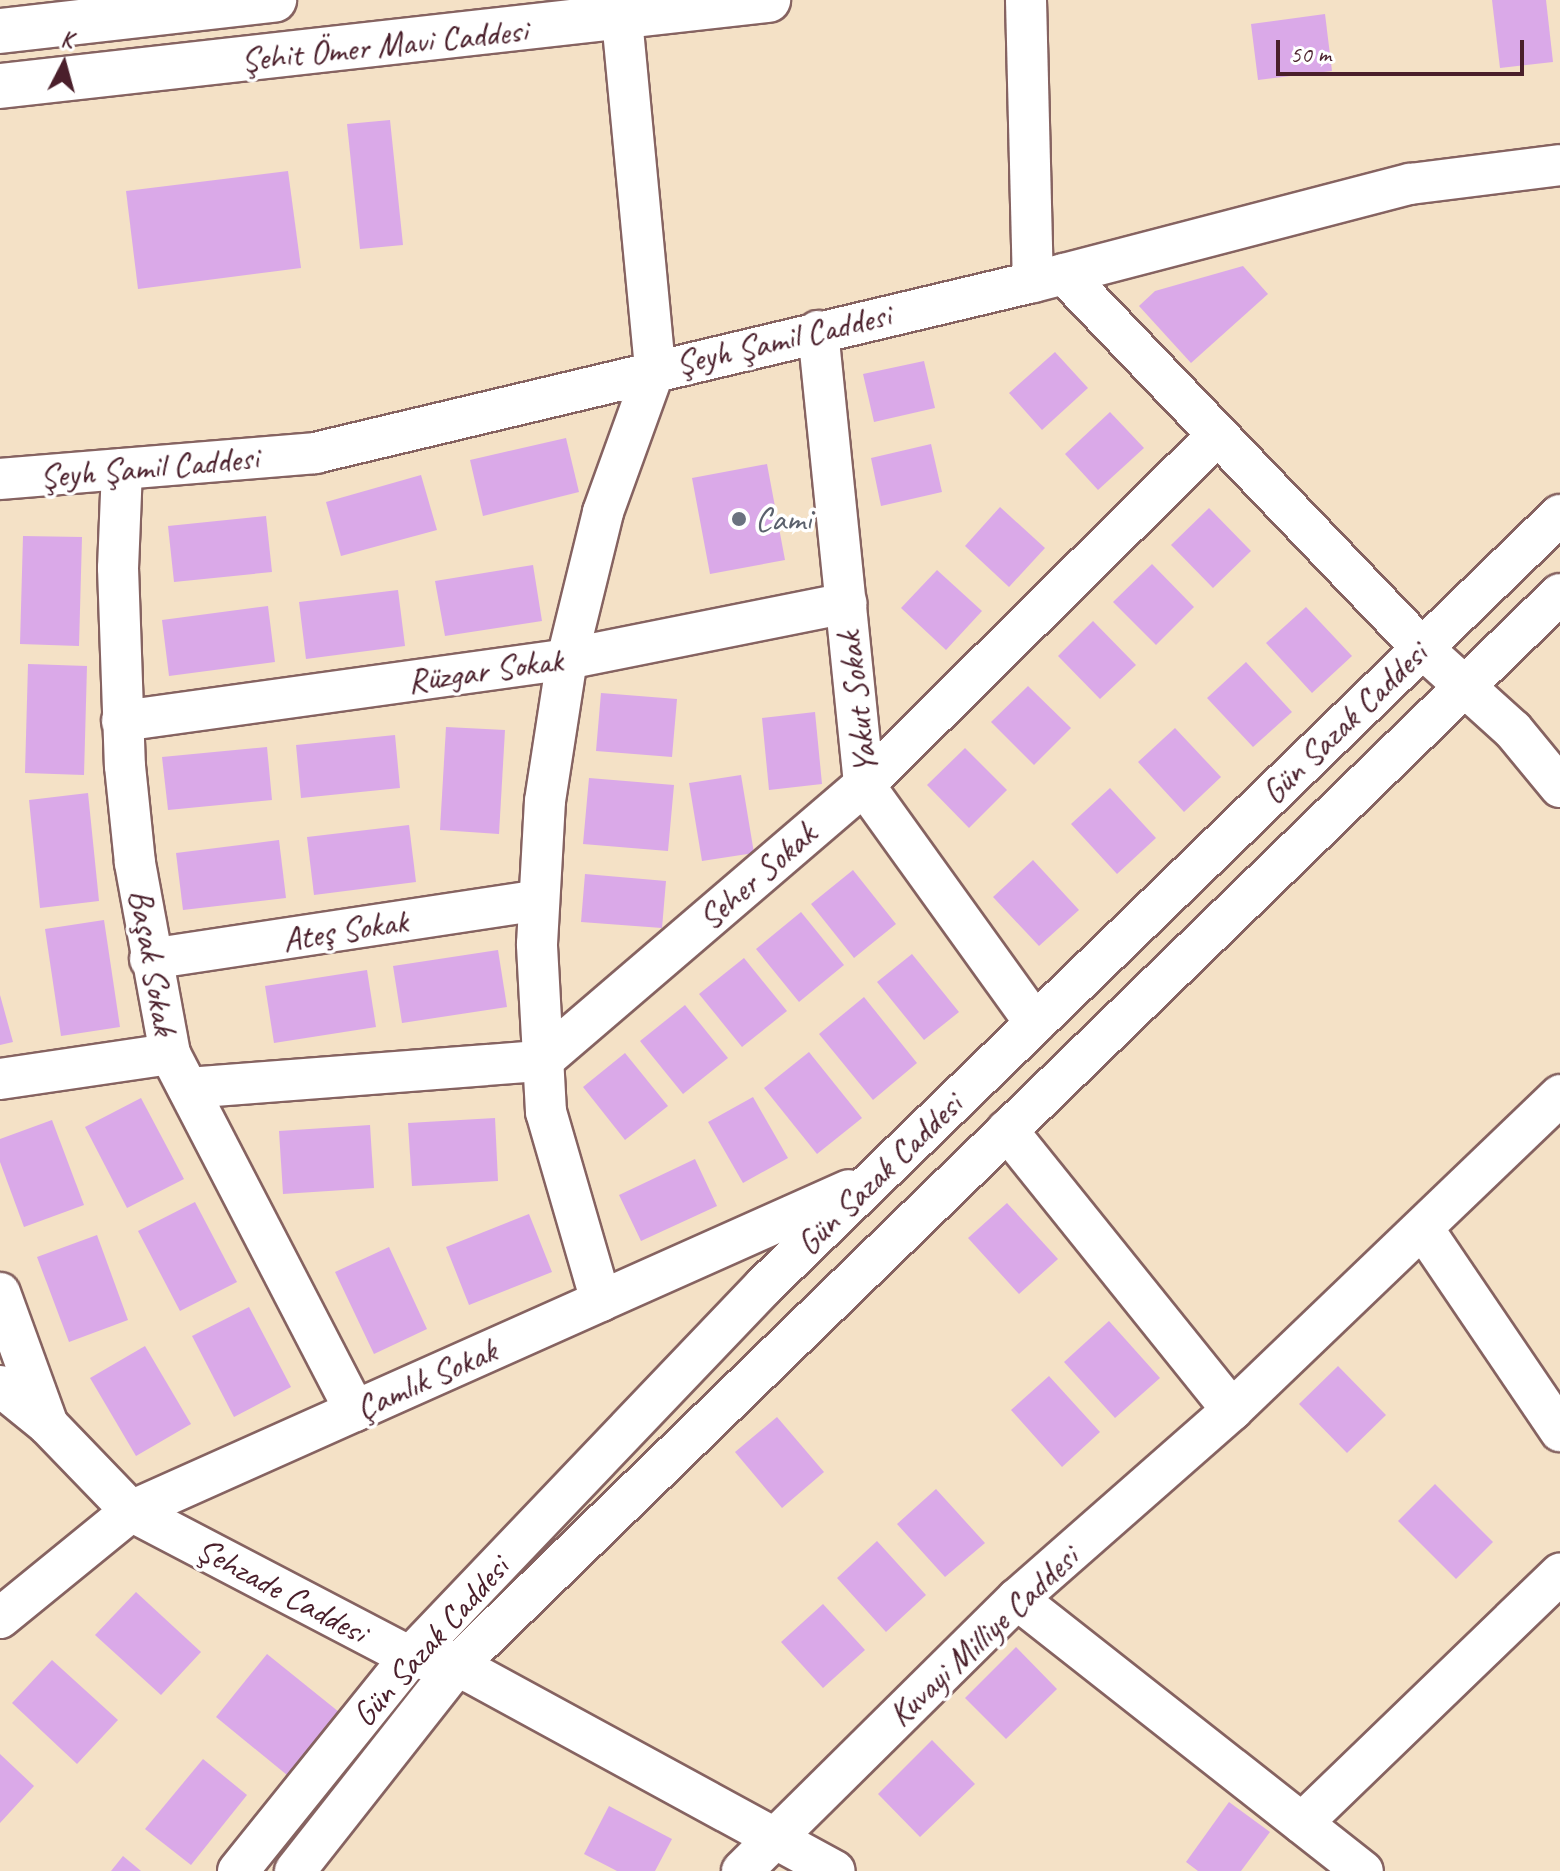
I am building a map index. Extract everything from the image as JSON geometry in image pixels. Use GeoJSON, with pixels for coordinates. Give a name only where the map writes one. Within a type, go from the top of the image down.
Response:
{"type":"FeatureCollection","features":[{"type":"Feature","properties":{"kind":"main road","name":"Şehit Ömer Mavi Caddesi"},"geometry":{"type":"LineString","coordinates":[[0,31],[117,9],[274,0]]}},
{"type":"Feature","properties":{"kind":"main road","name":"Şehit Ömer Mavi Caddesi"},"geometry":{"type":"LineString","coordinates":[[0,86],[768,0]]}},
{"type":"Feature","properties":{"kind":"street"},"geometry":{"type":"LineString","coordinates":[[1026,0],[1048,278],[1218,435],[1421,647],[1513,730],[1560,787]]}},
{"type":"Feature","properties":{"kind":"street"},"geometry":{"type":"LineString","coordinates":[[601,1301],[546,1112],[539,900],[547,787],[567,659],[603,512],[655,368],[622,18]]}},
{"type":"Feature","properties":{"kind":"street","name":"Şeyh Şamil Caddesi"},"geometry":{"type":"LineString","coordinates":[[0,479],[315,453],[655,368],[1048,278],[1410,184],[1560,165]]}},
{"type":"Feature","properties":{"kind":"street","name":"Yakut Sokak"},"geometry":{"type":"LineString","coordinates":[[818,331],[864,785],[1035,1023]]}},
{"type":"Feature","properties":{"kind":"street","name":"Seher Sokak"},"geometry":{"type":"LineString","coordinates":[[542,1061],[864,785],[1218,435]]}},
{"type":"Feature","properties":{"kind":"street","name":"Başak Sokak"},"geometry":{"type":"LineString","coordinates":[[122,469],[118,568],[122,721],[150,959],[179,1071],[355,1411]]}},
{"type":"Feature","properties":{"kind":"street","name":"Gün Sazak Caddesi"},"geometry":{"type":"LineString","coordinates":[[238,1871],[410,1657],[764,1286],[1560,515]]}},
{"type":"Feature","properties":{"kind":"street","name":"Gün Sazak Caddesi"},"geometry":{"type":"LineString","coordinates":[[295,1871],[457,1665],[1560,594]]}},
{"type":"Feature","properties":{"kind":"street","name":"Rüzgar Sokak"},"geometry":{"type":"LineString","coordinates":[[122,721],[567,659],[846,603]]}},
{"type":"Feature","properties":{"kind":"street","name":"Ateş Sokak"},"geometry":{"type":"LineString","coordinates":[[150,959],[539,900]]}},
{"type":"Feature","properties":{"kind":"street"},"geometry":{"type":"LineString","coordinates":[[0,1079],[542,1061]]}},
{"type":"Feature","properties":{"kind":"street","name":"Kuvayi Milliye Caddesi"},"geometry":{"type":"LineString","coordinates":[[742,1871],[1017,1599],[1232,1410],[1424,1230],[1560,1095]]}},
{"type":"Feature","properties":{"kind":"street"},"geometry":{"type":"LineString","coordinates":[[1007,1130],[1232,1410]]}},
{"type":"Feature","properties":{"kind":"street","name":"Çamlık Sokak"},"geometry":{"type":"LineString","coordinates":[[0,1618],[131,1511],[875,1178]]}},
{"type":"Feature","properties":{"kind":"street"},"geometry":{"type":"LineString","coordinates":[[1424,1230],[1560,1431]]}},
{"type":"Feature","properties":{"kind":"street","name":"Şehzade Caddesi"},"geometry":{"type":"LineString","coordinates":[[0,1293],[48,1425],[131,1511],[410,1657],[457,1665],[776,1834],[835,1871]]}},
{"type":"Feature","properties":{"kind":"street"},"geometry":{"type":"LineString","coordinates":[[0,1386],[48,1425]]}},
{"type":"Feature","properties":{"kind":"street"},"geometry":{"type":"LineString","coordinates":[[1302,1823],[1560,1574]]}},
{"type":"Feature","properties":{"kind":"street"},"geometry":{"type":"LineString","coordinates":[[1017,1599],[1363,1871]]}},
{"type":"Feature","properties":{"kind":"building"},"geometry":{"type":"Polygon","coordinates":[[[1492,0],[1546,0],[1553,62],[1500,68],[1492,0]]]}},
{"type":"Feature","properties":{"kind":"building"},"geometry":{"type":"Polygon","coordinates":[[[1325,14],[1332,71],[1258,80],[1251,24],[1325,14]]]}},
{"type":"Feature","properties":{"kind":"building"},"geometry":{"type":"Polygon","coordinates":[[[390,120],[403,245],[360,249],[347,124],[390,120]]]}},
{"type":"Feature","properties":{"kind":"building"},"geometry":{"type":"Polygon","coordinates":[[[288,171],[301,268],[138,289],[126,191],[288,171]]]}},
{"type":"Feature","properties":{"kind":"building"},"geometry":{"type":"Polygon","coordinates":[[[1243,266],[1268,294],[1191,363],[1139,306],[1155,291],[1243,266]]]}},
{"type":"Feature","properties":{"kind":"building"},"geometry":{"type":"Polygon","coordinates":[[[1055,352],[1088,388],[1042,430],[1009,393],[1055,352]]]}},
{"type":"Feature","properties":{"kind":"building"},"geometry":{"type":"Polygon","coordinates":[[[924,361],[935,408],[874,422],[863,374],[924,361]]]}},
{"type":"Feature","properties":{"kind":"building"},"geometry":{"type":"Polygon","coordinates":[[[1110,412],[1144,448],[1098,490],[1065,454],[1110,412]]]}},
{"type":"Feature","properties":{"kind":"building"},"geometry":{"type":"Polygon","coordinates":[[[566,438],[579,492],[483,516],[470,460],[566,438]]]}},
{"type":"Feature","properties":{"kind":"building"},"geometry":{"type":"Polygon","coordinates":[[[931,444],[942,492],[881,506],[871,458],[931,444]]]}},
{"type":"Feature","properties":{"kind":"building","name":"Cami"},"geometry":{"type":"Polygon","coordinates":[[[767,464],[785,560],[710,574],[692,478],[767,464]]]}},
{"type":"Feature","properties":{"kind":"building"},"geometry":{"type":"Polygon","coordinates":[[[421,475],[437,530],[341,556],[326,502],[421,475]]]}},
{"type":"Feature","properties":{"kind":"building"},"geometry":{"type":"Polygon","coordinates":[[[1000,507],[1045,548],[1009,587],[965,546],[1000,507]]]}},
{"type":"Feature","properties":{"kind":"building"},"geometry":{"type":"Polygon","coordinates":[[[1209,508],[1251,551],[1213,588],[1171,545],[1209,508]]]}},
{"type":"Feature","properties":{"kind":"building"},"geometry":{"type":"Polygon","coordinates":[[[266,516],[272,572],[174,582],[168,526],[266,516]]]}},
{"type":"Feature","properties":{"kind":"building"},"geometry":{"type":"Polygon","coordinates":[[[23,536],[82,537],[79,646],[20,644],[23,536]]]}},
{"type":"Feature","properties":{"kind":"building"},"geometry":{"type":"Polygon","coordinates":[[[1152,564],[1194,607],[1156,645],[1113,602],[1152,564]]]}},
{"type":"Feature","properties":{"kind":"building"},"geometry":{"type":"Polygon","coordinates":[[[533,565],[542,621],[445,636],[435,581],[533,565]]]}},
{"type":"Feature","properties":{"kind":"building"},"geometry":{"type":"Polygon","coordinates":[[[937,570],[982,611],[946,650],[901,608],[937,570]]]}},
{"type":"Feature","properties":{"kind":"building"},"geometry":{"type":"Polygon","coordinates":[[[398,590],[405,646],[306,659],[299,602],[398,590]]]}},
{"type":"Feature","properties":{"kind":"building"},"geometry":{"type":"Polygon","coordinates":[[[268,606],[275,662],[169,676],[162,620],[268,606]]]}},
{"type":"Feature","properties":{"kind":"building"},"geometry":{"type":"Polygon","coordinates":[[[1306,607],[1352,656],[1312,693],[1266,643],[1306,607]]]}},
{"type":"Feature","properties":{"kind":"building"},"geometry":{"type":"Polygon","coordinates":[[[1093,621],[1136,665],[1100,699],[1058,656],[1093,621]]]}},
{"type":"Feature","properties":{"kind":"building"},"geometry":{"type":"Polygon","coordinates":[[[1246,662],[1292,712],[1253,747],[1207,698],[1246,662]]]}},
{"type":"Feature","properties":{"kind":"building"},"geometry":{"type":"Polygon","coordinates":[[[28,664],[87,666],[84,775],[25,773],[28,664]]]}},
{"type":"Feature","properties":{"kind":"building"},"geometry":{"type":"Polygon","coordinates":[[[1028,686],[1071,728],[1034,765],[991,722],[1028,686]]]}},
{"type":"Feature","properties":{"kind":"building"},"geometry":{"type":"Polygon","coordinates":[[[601,693],[677,699],[672,757],[596,751],[601,693]]]}},
{"type":"Feature","properties":{"kind":"building"},"geometry":{"type":"Polygon","coordinates":[[[815,712],[822,784],[769,790],[762,718],[815,712]]]}},
{"type":"Feature","properties":{"kind":"building"},"geometry":{"type":"Polygon","coordinates":[[[446,727],[505,730],[499,834],[440,830],[446,727]]]}},
{"type":"Feature","properties":{"kind":"building"},"geometry":{"type":"Polygon","coordinates":[[[1175,728],[1221,777],[1184,812],[1138,762],[1175,728]]]}},
{"type":"Feature","properties":{"kind":"building"},"geometry":{"type":"Polygon","coordinates":[[[395,735],[400,788],[301,798],[296,745],[395,735]]]}},
{"type":"Feature","properties":{"kind":"building"},"geometry":{"type":"Polygon","coordinates":[[[267,747],[272,800],[168,810],[162,757],[267,747]]]}},
{"type":"Feature","properties":{"kind":"building"},"geometry":{"type":"Polygon","coordinates":[[[965,748],[1007,790],[969,828],[927,785],[965,748]]]}},
{"type":"Feature","properties":{"kind":"building"},"geometry":{"type":"Polygon","coordinates":[[[741,775],[754,853],[702,861],[689,783],[741,775]]]}},
{"type":"Feature","properties":{"kind":"building"},"geometry":{"type":"Polygon","coordinates":[[[589,778],[674,785],[668,851],[583,844],[589,778]]]}},
{"type":"Feature","properties":{"kind":"building"},"geometry":{"type":"Polygon","coordinates":[[[1110,788],[1156,838],[1117,874],[1071,824],[1110,788]]]}},
{"type":"Feature","properties":{"kind":"building"},"geometry":{"type":"Polygon","coordinates":[[[88,793],[99,901],[40,908],[29,800],[88,793]]]}},
{"type":"Feature","properties":{"kind":"building"},"geometry":{"type":"Polygon","coordinates":[[[409,825],[416,882],[314,895],[307,837],[409,825]]]}},
{"type":"Feature","properties":{"kind":"building"},"geometry":{"type":"Polygon","coordinates":[[[279,840],[286,898],[183,910],[176,853],[279,840]]]}},
{"type":"Feature","properties":{"kind":"building"},"geometry":{"type":"Polygon","coordinates":[[[1033,860],[1079,910],[1039,946],[993,897],[1033,860]]]}},
{"type":"Feature","properties":{"kind":"building"},"geometry":{"type":"Polygon","coordinates":[[[853,870],[896,924],[854,958],[811,904],[853,870]]]}},
{"type":"Feature","properties":{"kind":"building"},"geometry":{"type":"Polygon","coordinates":[[[585,874],[666,881],[662,928],[581,922],[585,874]]]}},
{"type":"Feature","properties":{"kind":"building"},"geometry":{"type":"Polygon","coordinates":[[[801,912],[844,965],[799,1002],[756,949],[801,912]]]}},
{"type":"Feature","properties":{"kind":"building"},"geometry":{"type":"Polygon","coordinates":[[[104,920],[120,1027],[61,1036],[45,929],[104,920]]]}},
{"type":"Feature","properties":{"kind":"building"},"geometry":{"type":"Polygon","coordinates":[[[498,950],[507,1007],[402,1023],[393,966],[498,950]]]}},
{"type":"Feature","properties":{"kind":"building"},"geometry":{"type":"Polygon","coordinates":[[[912,954],[959,1012],[924,1040],[877,982],[912,954]]]}},
{"type":"Feature","properties":{"kind":"building"},"geometry":{"type":"Polygon","coordinates":[[[744,958],[787,1011],[742,1047],[699,994],[744,958]]]}},
{"type":"Feature","properties":{"kind":"building"},"geometry":{"type":"Polygon","coordinates":[[[367,970],[376,1027],[274,1043],[265,986],[367,970]]]}},
{"type":"Feature","properties":{"kind":"building"},"geometry":{"type":"Polygon","coordinates":[[[0,995],[13,1042],[0,1045],[0,995]]]}},
{"type":"Feature","properties":{"kind":"building"},"geometry":{"type":"Polygon","coordinates":[[[864,997],[917,1063],[873,1100],[819,1034],[864,997]]]}},
{"type":"Feature","properties":{"kind":"building"},"geometry":{"type":"Polygon","coordinates":[[[685,1005],[728,1058],[683,1094],[640,1041],[685,1005]]]}},
{"type":"Feature","properties":{"kind":"building"},"geometry":{"type":"Polygon","coordinates":[[[809,1052],[862,1118],[817,1154],[764,1088],[809,1052]]]}},
{"type":"Feature","properties":{"kind":"building"},"geometry":{"type":"Polygon","coordinates":[[[625,1053],[668,1106],[625,1140],[583,1087],[625,1053]]]}},
{"type":"Feature","properties":{"kind":"building"},"geometry":{"type":"Polygon","coordinates":[[[753,1097],[788,1158],[743,1183],[708,1122],[753,1097]]]}},
{"type":"Feature","properties":{"kind":"building"},"geometry":{"type":"Polygon","coordinates":[[[141,1098],[184,1179],[127,1208],[85,1127],[141,1098]]]}},
{"type":"Feature","properties":{"kind":"building"},"geometry":{"type":"Polygon","coordinates":[[[495,1118],[498,1181],[412,1186],[408,1123],[495,1118]]]}},
{"type":"Feature","properties":{"kind":"building"},"geometry":{"type":"Polygon","coordinates":[[[52,1120],[84,1205],[24,1227],[0,1162],[0,1139],[52,1120]]]}},
{"type":"Feature","properties":{"kind":"building"},"geometry":{"type":"Polygon","coordinates":[[[370,1125],[374,1188],[283,1194],[279,1131],[370,1125]]]}},
{"type":"Feature","properties":{"kind":"building"},"geometry":{"type":"Polygon","coordinates":[[[695,1159],[717,1206],[641,1241],[619,1195],[695,1159]]]}},
{"type":"Feature","properties":{"kind":"building"},"geometry":{"type":"Polygon","coordinates":[[[195,1202],[237,1282],[180,1311],[138,1231],[195,1202]]]}},
{"type":"Feature","properties":{"kind":"building"},"geometry":{"type":"Polygon","coordinates":[[[1007,1203],[1058,1259],[1019,1294],[968,1238],[1007,1203]]]}},
{"type":"Feature","properties":{"kind":"building"},"geometry":{"type":"Polygon","coordinates":[[[529,1214],[552,1272],[469,1305],[446,1247],[529,1214]]]}},
{"type":"Feature","properties":{"kind":"building"},"geometry":{"type":"Polygon","coordinates":[[[97,1235],[128,1320],[69,1342],[37,1257],[97,1235]]]}},
{"type":"Feature","properties":{"kind":"building"},"geometry":{"type":"Polygon","coordinates":[[[389,1247],[427,1329],[374,1354],[335,1272],[389,1247]]]}},
{"type":"Feature","properties":{"kind":"building"},"geometry":{"type":"Polygon","coordinates":[[[249,1307],[291,1387],[234,1417],[192,1336],[249,1307]]]}},
{"type":"Feature","properties":{"kind":"building"},"geometry":{"type":"Polygon","coordinates":[[[1109,1321],[1160,1378],[1115,1418],[1064,1362],[1109,1321]]]}},
{"type":"Feature","properties":{"kind":"building"},"geometry":{"type":"Polygon","coordinates":[[[145,1346],[191,1424],[136,1456],[90,1378],[145,1346]]]}},
{"type":"Feature","properties":{"kind":"building"},"geometry":{"type":"Polygon","coordinates":[[[1338,1366],[1386,1415],[1347,1453],[1299,1404],[1338,1366]]]}},
{"type":"Feature","properties":{"kind":"building"},"geometry":{"type":"Polygon","coordinates":[[[1049,1376],[1100,1432],[1062,1467],[1011,1410],[1049,1376]]]}},
{"type":"Feature","properties":{"kind":"building"},"geometry":{"type":"Polygon","coordinates":[[[777,1417],[824,1472],[782,1508],[735,1452],[777,1417]]]}},
{"type":"Feature","properties":{"kind":"building"},"geometry":{"type":"Polygon","coordinates":[[[1435,1484],[1493,1542],[1456,1579],[1398,1521],[1435,1484]]]}},
{"type":"Feature","properties":{"kind":"building"},"geometry":{"type":"Polygon","coordinates":[[[936,1489],[985,1543],[945,1577],[897,1524],[936,1489]]]}},
{"type":"Feature","properties":{"kind":"building"},"geometry":{"type":"Polygon","coordinates":[[[877,1541],[926,1595],[886,1632],[837,1578],[877,1541]]]}},
{"type":"Feature","properties":{"kind":"building"},"geometry":{"type":"Polygon","coordinates":[[[136,1592],[201,1652],[161,1695],[95,1635],[136,1592]]]}},
{"type":"Feature","properties":{"kind":"building"},"geometry":{"type":"Polygon","coordinates":[[[823,1604],[865,1650],[823,1688],[781,1642],[823,1604]]]}},
{"type":"Feature","properties":{"kind":"building"},"geometry":{"type":"Polygon","coordinates":[[[1016,1647],[1057,1689],[1006,1739],[965,1698],[1016,1647]]]}},
{"type":"Feature","properties":{"kind":"building"},"geometry":{"type":"Polygon","coordinates":[[[267,1654],[339,1712],[287,1775],[216,1717],[267,1654]]]}},
{"type":"Feature","properties":{"kind":"building"},"geometry":{"type":"Polygon","coordinates":[[[52,1660],[118,1720],[77,1764],[12,1703],[52,1660]]]}},
{"type":"Feature","properties":{"kind":"building"},"geometry":{"type":"Polygon","coordinates":[[[932,1740],[975,1784],[920,1837],[878,1794],[932,1740]]]}},
{"type":"Feature","properties":{"kind":"building"},"geometry":{"type":"Polygon","coordinates":[[[0,1754],[34,1786],[0,1823],[0,1754]]]}},
{"type":"Feature","properties":{"kind":"building"},"geometry":{"type":"Polygon","coordinates":[[[203,1759],[247,1795],[191,1865],[145,1829],[203,1759]]]}},
{"type":"Feature","properties":{"kind":"building"},"geometry":{"type":"Polygon","coordinates":[[[1229,1802],[1270,1832],[1241,1871],[1198,1871],[1186,1862],[1229,1802]]]}},
{"type":"Feature","properties":{"kind":"building"},"geometry":{"type":"Polygon","coordinates":[[[609,1806],[672,1839],[655,1871],[617,1871],[584,1854],[609,1806]]]}},
{"type":"Feature","properties":{"kind":"building"},"geometry":{"type":"Polygon","coordinates":[[[123,1856],[141,1871],[111,1871],[123,1856]]]}},
{"type":"Feature","properties":{"kind":"place","name":"Cami"},"geometry":{"type":"Point","coordinates":[739,519]}}]}
